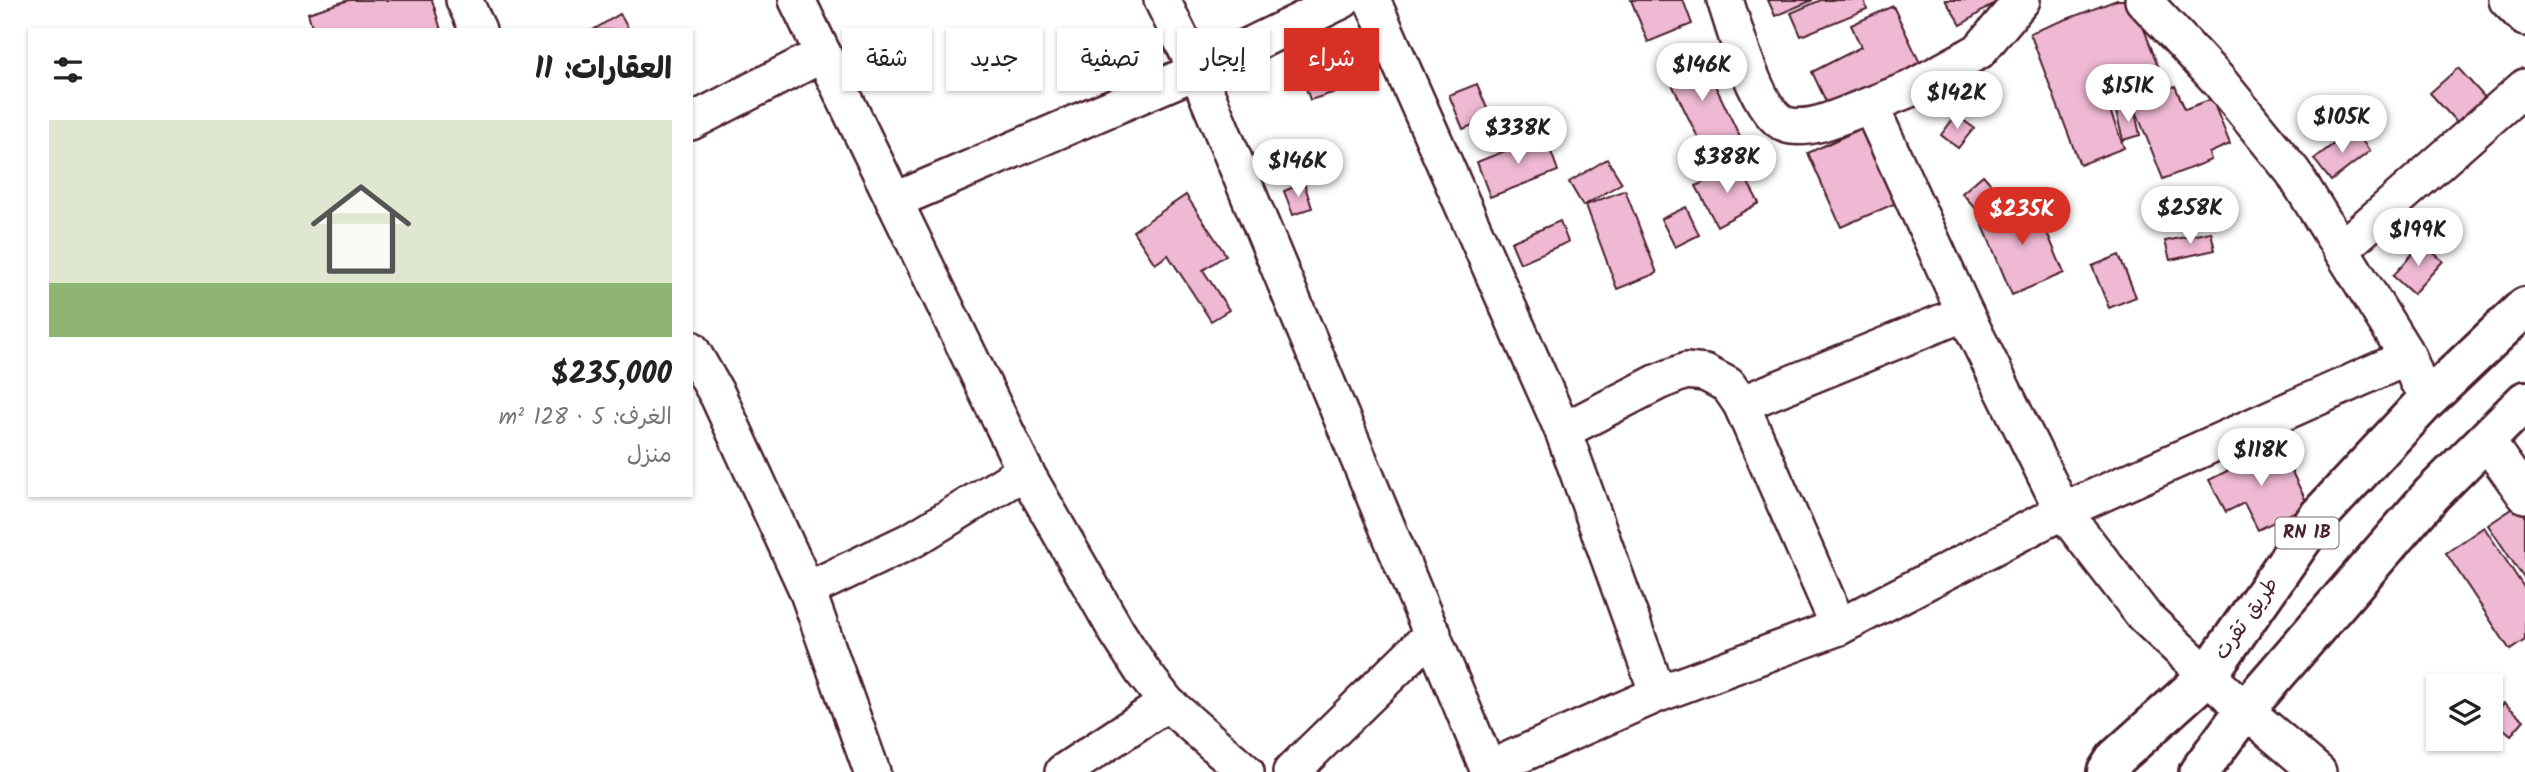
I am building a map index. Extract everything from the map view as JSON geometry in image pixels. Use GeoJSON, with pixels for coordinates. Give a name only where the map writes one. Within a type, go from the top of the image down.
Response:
{"type":"FeatureCollection","features":[{"type":"Feature","properties":{"kind":"main road","name":"طريق تقرت"},"geometry":{"type":"LineString","coordinates":[[2107,772],[2116,758],[2207,676],[2317,519],[2426,402],[2525,307]]}},
{"type":"Feature","properties":{"kind":"main road"},"geometry":{"type":"LineString","coordinates":[[2199,772],[2245,710],[2432,494],[2525,401]]}},
{"type":"Feature","properties":{"kind":"street"},"geometry":{"type":"LineString","coordinates":[[464,0],[477,28]]}},
{"type":"Feature","properties":{"kind":"street"},"geometry":{"type":"LineString","coordinates":[[797,0],[1025,471],[1117,632],[1143,673],[1167,703],[1245,772]]}},
{"type":"Feature","properties":{"kind":"street"},"geometry":{"type":"LineString","coordinates":[[1162,0],[1177,30]]}},
{"type":"Feature","properties":{"kind":"street"},"geometry":{"type":"LineString","coordinates":[[1270,36],[1343,0]]}},
{"type":"Feature","properties":{"kind":"street"},"geometry":{"type":"LineString","coordinates":[[1372,0],[1563,431],[1658,694]]}},
{"type":"Feature","properties":{"kind":"street"},"geometry":{"type":"LineString","coordinates":[[1725,0],[1757,92],[1772,116],[1790,126],[1815,124],[1910,89],[1979,51],[2022,0]]}},
{"type":"Feature","properties":{"kind":"street"},"geometry":{"type":"LineString","coordinates":[[2143,0],[2219,81],[2293,172],[2408,357],[2426,402]]}},
{"type":"Feature","properties":{"kind":"street"},"geometry":{"type":"LineString","coordinates":[[2507,0],[2525,18]]}},
{"type":"Feature","properties":{"kind":"street"},"geometry":{"type":"LineString","coordinates":[[693,121],[823,54]]}},
{"type":"Feature","properties":{"kind":"street"},"geometry":{"type":"LineString","coordinates":[[894,201],[1177,80]]}},
{"type":"Feature","properties":{"kind":"street"},"geometry":{"type":"LineString","coordinates":[[2341,248],[2525,87]]}},
{"type":"Feature","properties":{"kind":"street"},"geometry":{"type":"LineString","coordinates":[[1205,91],[1490,771],[1658,694],[1839,627],[2063,511],[2408,357]]}},
{"type":"Feature","properties":{"kind":"street"},"geometry":{"type":"LineString","coordinates":[[1870,105],[1965,313],[2063,511],[2144,616],[2207,676],[2318,772]]}},
{"type":"Feature","properties":{"kind":"street"},"geometry":{"type":"LineString","coordinates":[[1741,404],[1965,313]]}},
{"type":"Feature","properties":{"kind":"street"},"geometry":{"type":"LineString","coordinates":[[693,352],[718,396],[807,590],[872,772]]}},
{"type":"Feature","properties":{"kind":"street"},"geometry":{"type":"LineString","coordinates":[[1563,431],[1658,382],[1686,371],[1704,373],[1728,385],[1741,404],[1839,627]]}},
{"type":"Feature","properties":{"kind":"street"},"geometry":{"type":"LineString","coordinates":[[2485,439],[2525,495]]}},
{"type":"Feature","properties":{"kind":"street"},"geometry":{"type":"LineString","coordinates":[[807,590],[914,539],[1025,471]]}},
{"type":"Feature","properties":{"kind":"street"},"geometry":{"type":"LineString","coordinates":[[1291,772],[1433,633]]}},
{"type":"Feature","properties":{"kind":"street"},"geometry":{"type":"LineString","coordinates":[[1076,769],[1167,703]]}},
{"type":"Feature","properties":{"kind":"building"},"geometry":{"type":"Polygon","coordinates":[[[349,0],[432,0],[440,28],[312,28],[308,13],[349,0]]]}},
{"type":"Feature","properties":{"kind":"building"},"geometry":{"type":"Polygon","coordinates":[[[1631,0],[1683,0],[1692,24],[1648,42],[1631,0]]]}},
{"type":"Feature","properties":{"kind":"building"},"geometry":{"type":"Polygon","coordinates":[[[1768,0],[1813,0],[1775,16],[1768,0]]]}},
{"type":"Feature","properties":{"kind":"building"},"geometry":{"type":"Polygon","coordinates":[[[1821,0],[1864,0],[1867,9],[1801,36],[1791,13],[1821,0]]]}},
{"type":"Feature","properties":{"kind":"building"},"geometry":{"type":"Polygon","coordinates":[[[1945,0],[1994,0],[1996,2],[1961,25],[1945,0]]]}},
{"type":"Feature","properties":{"kind":"building"},"geometry":{"type":"Polygon","coordinates":[[[2117,0],[2133,0],[2166,87],[2109,108],[2124,148],[2080,165],[2030,33],[2117,0]]]}},
{"type":"Feature","properties":{"kind":"building"},"geometry":{"type":"Polygon","coordinates":[[[1893,6],[1921,65],[1830,110],[1812,72],[1861,47],[1851,25],[1893,6]]]}},
{"type":"Feature","properties":{"kind":"building"},"geometry":{"type":"Polygon","coordinates":[[[620,14],[628,28],[596,28],[620,14]]]}},
{"type":"Feature","properties":{"kind":"building"},"geometry":{"type":"Polygon","coordinates":[[[1698,50],[1741,139],[1707,156],[1663,66],[1698,50]]]}},
{"type":"Feature","properties":{"kind":"building"},"geometry":{"type":"Polygon","coordinates":[[[2458,68],[2489,102],[2461,127],[2430,93],[2458,68]]]}},
{"type":"Feature","properties":{"kind":"building"},"geometry":{"type":"Polygon","coordinates":[[[1477,84],[1491,118],[1463,129],[1449,95],[1477,84]]]}},
{"type":"Feature","properties":{"kind":"building"},"geometry":{"type":"Polygon","coordinates":[[[2175,86],[2185,109],[2212,99],[2230,144],[2209,153],[2211,160],[2163,179],[2133,103],[2175,86]]]}},
{"type":"Feature","properties":{"kind":"building"},"geometry":{"type":"Polygon","coordinates":[[[1307,91],[1339,91],[1310,100],[1307,91]]]}},
{"type":"Feature","properties":{"kind":"building"},"geometry":{"type":"Polygon","coordinates":[[[2134,108],[2140,135],[2123,140],[2116,112],[2134,108]]]}},
{"type":"Feature","properties":{"kind":"building"},"geometry":{"type":"Polygon","coordinates":[[[1523,115],[1530,135],[1506,143],[1499,124],[1523,115]]]}},
{"type":"Feature","properties":{"kind":"building"},"geometry":{"type":"Polygon","coordinates":[[[1956,115],[1974,128],[1958,148],[1941,135],[1956,115]]]}},
{"type":"Feature","properties":{"kind":"building"},"geometry":{"type":"Polygon","coordinates":[[[1862,128],[1896,203],[1841,227],[1808,153],[1862,128]]]}},
{"type":"Feature","properties":{"kind":"building"},"geometry":{"type":"Polygon","coordinates":[[[2353,129],[2370,151],[2331,181],[2314,159],[2353,129]]]}},
{"type":"Feature","properties":{"kind":"building"},"geometry":{"type":"Polygon","coordinates":[[[1545,135],[1558,171],[1490,197],[1477,162],[1545,135]]]}},
{"type":"Feature","properties":{"kind":"building"},"geometry":{"type":"Polygon","coordinates":[[[1607,159],[1622,183],[1583,206],[1569,182],[1607,159]]]}},
{"type":"Feature","properties":{"kind":"building"},"geometry":{"type":"Polygon","coordinates":[[[1738,164],[1759,203],[1717,226],[1696,186],[1738,164]]]}},
{"type":"Feature","properties":{"kind":"building"},"geometry":{"type":"Polygon","coordinates":[[[1983,175],[2007,202],[1985,219],[1962,193],[1983,175]]]}},
{"type":"Feature","properties":{"kind":"building"},"geometry":{"type":"Polygon","coordinates":[[[1304,183],[1312,208],[1293,215],[1284,191],[1304,183]]]}},
{"type":"Feature","properties":{"kind":"building"},"geometry":{"type":"Polygon","coordinates":[[[1625,190],[1657,273],[1617,289],[1586,205],[1625,190]]]}},
{"type":"Feature","properties":{"kind":"building"},"geometry":{"type":"Polygon","coordinates":[[[1186,195],[1226,255],[1203,270],[1229,310],[1211,321],[1168,255],[1155,264],[1133,231],[1186,195]]]}},
{"type":"Feature","properties":{"kind":"building"},"geometry":{"type":"Polygon","coordinates":[[[2033,199],[2064,273],[2012,295],[1981,221],[2033,199]]]}},
{"type":"Feature","properties":{"kind":"building"},"geometry":{"type":"Polygon","coordinates":[[[1686,207],[1699,235],[1675,247],[1661,219],[1686,207]]]}},
{"type":"Feature","properties":{"kind":"building"},"geometry":{"type":"Polygon","coordinates":[[[1560,221],[1568,242],[1520,263],[1511,242],[1560,221]]]}},
{"type":"Feature","properties":{"kind":"building"},"geometry":{"type":"Polygon","coordinates":[[[2211,232],[2215,250],[2170,260],[2165,241],[2211,232]]]}},
{"type":"Feature","properties":{"kind":"building"},"geometry":{"type":"Polygon","coordinates":[[[2422,243],[2443,261],[2413,294],[2393,276],[2422,243]]]}},
{"type":"Feature","properties":{"kind":"building"},"geometry":{"type":"Polygon","coordinates":[[[2119,255],[2136,297],[2109,308],[2092,266],[2119,255]]]}},
{"type":"Feature","properties":{"kind":"building"},"geometry":{"type":"Polygon","coordinates":[[[2279,445],[2308,505],[2258,530],[2244,503],[2226,512],[2209,480],[2279,445]]]}},
{"type":"Feature","properties":{"kind":"building"},"geometry":{"type":"Polygon","coordinates":[[[2524,501],[2525,503],[2525,580],[2488,525],[2524,501]]]}},
{"type":"Feature","properties":{"kind":"building"},"geometry":{"type":"Polygon","coordinates":[[[2484,527],[2525,589],[2525,640],[2510,650],[2446,553],[2484,527]]]}},
{"type":"Feature","properties":{"kind":"building"},"geometry":{"type":"Polygon","coordinates":[[[2503,704],[2524,720],[2511,735],[2503,728],[2503,704]]]}}]}
